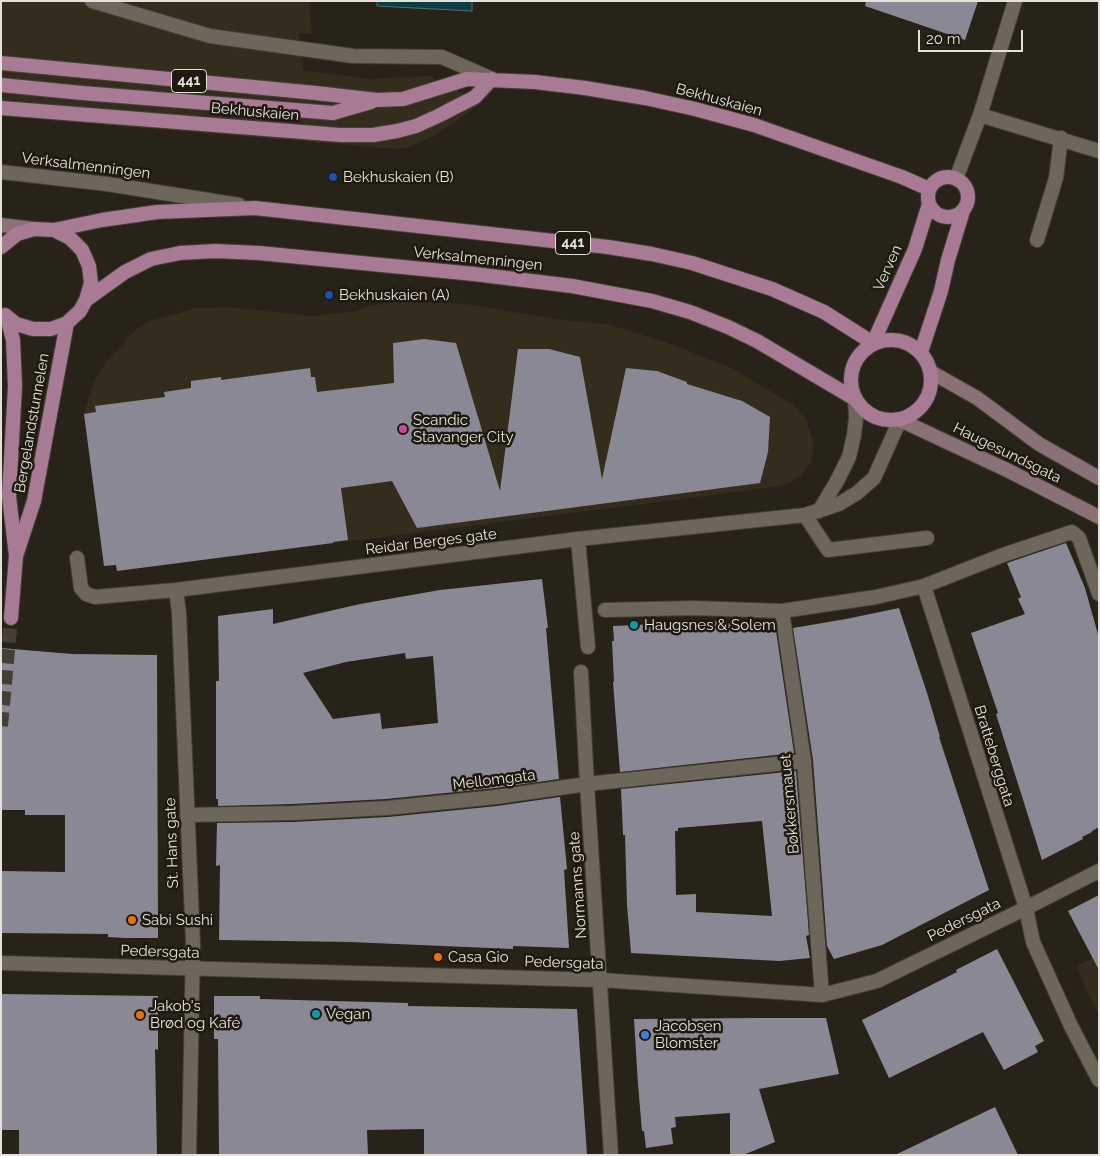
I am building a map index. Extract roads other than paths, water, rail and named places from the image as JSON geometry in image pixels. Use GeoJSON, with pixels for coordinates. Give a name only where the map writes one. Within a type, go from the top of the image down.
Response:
{"type":"FeatureCollection","features":[{"type":"Feature","properties":{"kind":"main road","name":"Bekhuskaien"},"geometry":{"type":"LineString","coordinates":[[1,63],[377,100],[402,98],[467,79],[535,82],[585,88],[645,98],[754,125],[902,177],[929,196]]}},
{"type":"Feature","properties":{"kind":"main road","name":"Bekhuskaien"},"geometry":{"type":"LineString","coordinates":[[1,108],[340,135],[373,134],[416,126],[475,97],[492,79]]}},
{"type":"Feature","properties":{"kind":"main road"},"geometry":{"type":"LineString","coordinates":[[1,85],[333,113],[377,100]]}},
{"type":"Feature","properties":{"kind":"main road"},"geometry":{"type":"LineString","coordinates":[[921,352],[941,291],[948,260],[968,196],[965,186],[956,179],[938,180],[929,196],[937,214],[952,216],[963,211]]}},
{"type":"Feature","properties":{"kind":"main road","name":"Verven"},"geometry":{"type":"LineString","coordinates":[[873,344],[915,249],[929,196]]}},
{"type":"Feature","properties":{"kind":"main road","name":"Verksalmenningen"},"geometry":{"type":"LineString","coordinates":[[54,230],[102,220],[156,212],[254,208],[608,247],[652,254],[700,266],[772,289],[824,312],[873,344]]}},
{"type":"Feature","properties":{"kind":"main road"},"geometry":{"type":"LineString","coordinates":[[1,225],[34,229]]}},
{"type":"Feature","properties":{"kind":"main road","name":"441"},"geometry":{"type":"LineString","coordinates":[[1,247],[17,234],[34,229],[54,230],[70,238],[82,250],[90,266],[91,283],[86,300],[80,311],[67,323]]}},
{"type":"Feature","properties":{"kind":"main road","name":"Verksalmenningen"},"geometry":{"type":"LineString","coordinates":[[86,300],[126,272],[151,259],[180,253],[215,250],[465,273],[572,286],[652,301],[728,326],[758,341],[855,399]]}},
{"type":"Feature","properties":{"kind":"main road"},"geometry":{"type":"LineString","coordinates":[[4,314],[16,324],[33,329],[51,329],[67,323]]}},
{"type":"Feature","properties":{"kind":"main road","name":"Bergelandstunnelen"},"geometry":{"type":"LineString","coordinates":[[4,314],[13,340],[16,386],[9,496],[16,556],[11,618]]}},
{"type":"Feature","properties":{"kind":"main road","name":"Bergelandstunnelen"},"geometry":{"type":"LineString","coordinates":[[16,556],[34,501],[67,323]]}},
{"type":"Feature","properties":{"kind":"main road"},"geometry":{"type":"LineString","coordinates":[[855,399],[851,387],[851,374],[855,362],[862,351],[873,344],[885,340],[898,340],[911,344],[921,352],[928,362],[931,372],[931,388],[925,402],[914,414],[900,420]]}},
{"type":"Feature","properties":{"kind":"main road","name":"Haugesundsgata"},"geometry":{"type":"LineString","coordinates":[[931,372],[977,398],[1039,444],[1099,478]]}},
{"type":"Feature","properties":{"kind":"main road","name":"441"},"geometry":{"type":"LineString","coordinates":[[855,399],[863,410],[874,417],[886,420],[900,420]]}},
{"type":"Feature","properties":{"kind":"main road","name":"Haugesundsgata"},"geometry":{"type":"LineString","coordinates":[[900,420],[1009,471],[1099,517]]}},
{"type":"Feature","properties":{"kind":"street","name":"Bekhuskaien"},"geometry":{"type":"LineString","coordinates":[[92,1],[210,36],[354,56],[442,57],[492,79]]}},
{"type":"Feature","properties":{"kind":"street"},"geometry":{"type":"LineString","coordinates":[[956,179],[980,115],[1015,1]]}},
{"type":"Feature","properties":{"kind":"street"},"geometry":{"type":"LineString","coordinates":[[980,115],[1099,151]]}},
{"type":"Feature","properties":{"kind":"street"},"geometry":{"type":"LineString","coordinates":[[1037,240],[1056,178],[1061,138]]}},
{"type":"Feature","properties":{"kind":"street","name":"Verksalmenningen"},"geometry":{"type":"LineString","coordinates":[[1,172],[107,184],[254,208]]}},
{"type":"Feature","properties":{"kind":"street"},"geometry":{"type":"LineString","coordinates":[[819,511],[849,457],[855,427],[855,399]]}},
{"type":"Feature","properties":{"kind":"street","name":"Reidar Berges gate"},"geometry":{"type":"LineString","coordinates":[[77,558],[81,588],[86,594],[94,597],[176,590],[578,539],[805,516],[838,504],[857,493],[874,478],[900,420]]}},
{"type":"Feature","properties":{"kind":"street"},"geometry":{"type":"LineString","coordinates":[[805,516],[828,550],[927,538]]}},
{"type":"Feature","properties":{"kind":"street"},"geometry":{"type":"LineString","coordinates":[[605,610],[694,608],[782,611],[876,598],[924,586],[1003,555],[1072,532],[1079,538],[1099,594]]}},
{"type":"Feature","properties":{"kind":"street"},"geometry":{"type":"LineString","coordinates":[[578,539],[588,647]]}},
{"type":"Feature","properties":{"kind":"street","name":"Bratteberggata"},"geometry":{"type":"LineString","coordinates":[[924,586],[1026,908],[1033,942],[1071,1026],[1099,1080]]}},
{"type":"Feature","properties":{"kind":"street","name":"St. Hans gate"},"geometry":{"type":"LineString","coordinates":[[176,590],[179,613],[192,969],[189,1155]]}},
{"type":"Feature","properties":{"kind":"street","name":"Bøkkersmauet"},"geometry":{"type":"LineString","coordinates":[[782,611],[804,761],[822,995]]}},
{"type":"Feature","properties":{"kind":"street","name":"Normanns gate"},"geometry":{"type":"LineString","coordinates":[[581,672],[611,1155]]}},
{"type":"Feature","properties":{"kind":"street","name":"Mellomgata"},"geometry":{"type":"LineString","coordinates":[[187,815],[294,813],[387,808],[804,761]]}},
{"type":"Feature","properties":{"kind":"street","name":"Pedersgata"},"geometry":{"type":"LineString","coordinates":[[1,963],[600,980],[822,995],[877,981],[1099,871]]}},
{"type":"Feature","properties":{"kind":"water"},"geometry":{"type":"Polygon","coordinates":[[[377,1],[472,1],[472,11],[377,6],[377,1]]]}},
{"type":"Feature","properties":{"kind":"tunnel"},"geometry":{"type":"LineString","coordinates":[[1,726],[11,618]]}},
{"type":"Feature","properties":{"kind":"place","name":"Bekhuskaien (B)"},"geometry":{"type":"Point","coordinates":[333,177]}},
{"type":"Feature","properties":{"kind":"place","name":"Bekhuskaien (A)"},"geometry":{"type":"Point","coordinates":[329,295]}},
{"type":"Feature","properties":{"kind":"place","name":"Scandic Stavanger City"},"geometry":{"type":"Point","coordinates":[403,429]}},
{"type":"Feature","properties":{"kind":"place","name":"Haugsnes & Solem"},"geometry":{"type":"Point","coordinates":[634,625]}},
{"type":"Feature","properties":{"kind":"place","name":"Sabi Sushi"},"geometry":{"type":"Point","coordinates":[132,920]}},
{"type":"Feature","properties":{"kind":"place","name":"Casa Gio"},"geometry":{"type":"Point","coordinates":[438,957]}},
{"type":"Feature","properties":{"kind":"place","name":"Vegan"},"geometry":{"type":"Point","coordinates":[316,1014]}},
{"type":"Feature","properties":{"kind":"place","name":"Jakob's Brød og Kafé"},"geometry":{"type":"Point","coordinates":[140,1015]}},
{"type":"Feature","properties":{"kind":"place","name":"Jacobsen Blomster"},"geometry":{"type":"Point","coordinates":[645,1035]}}]}
